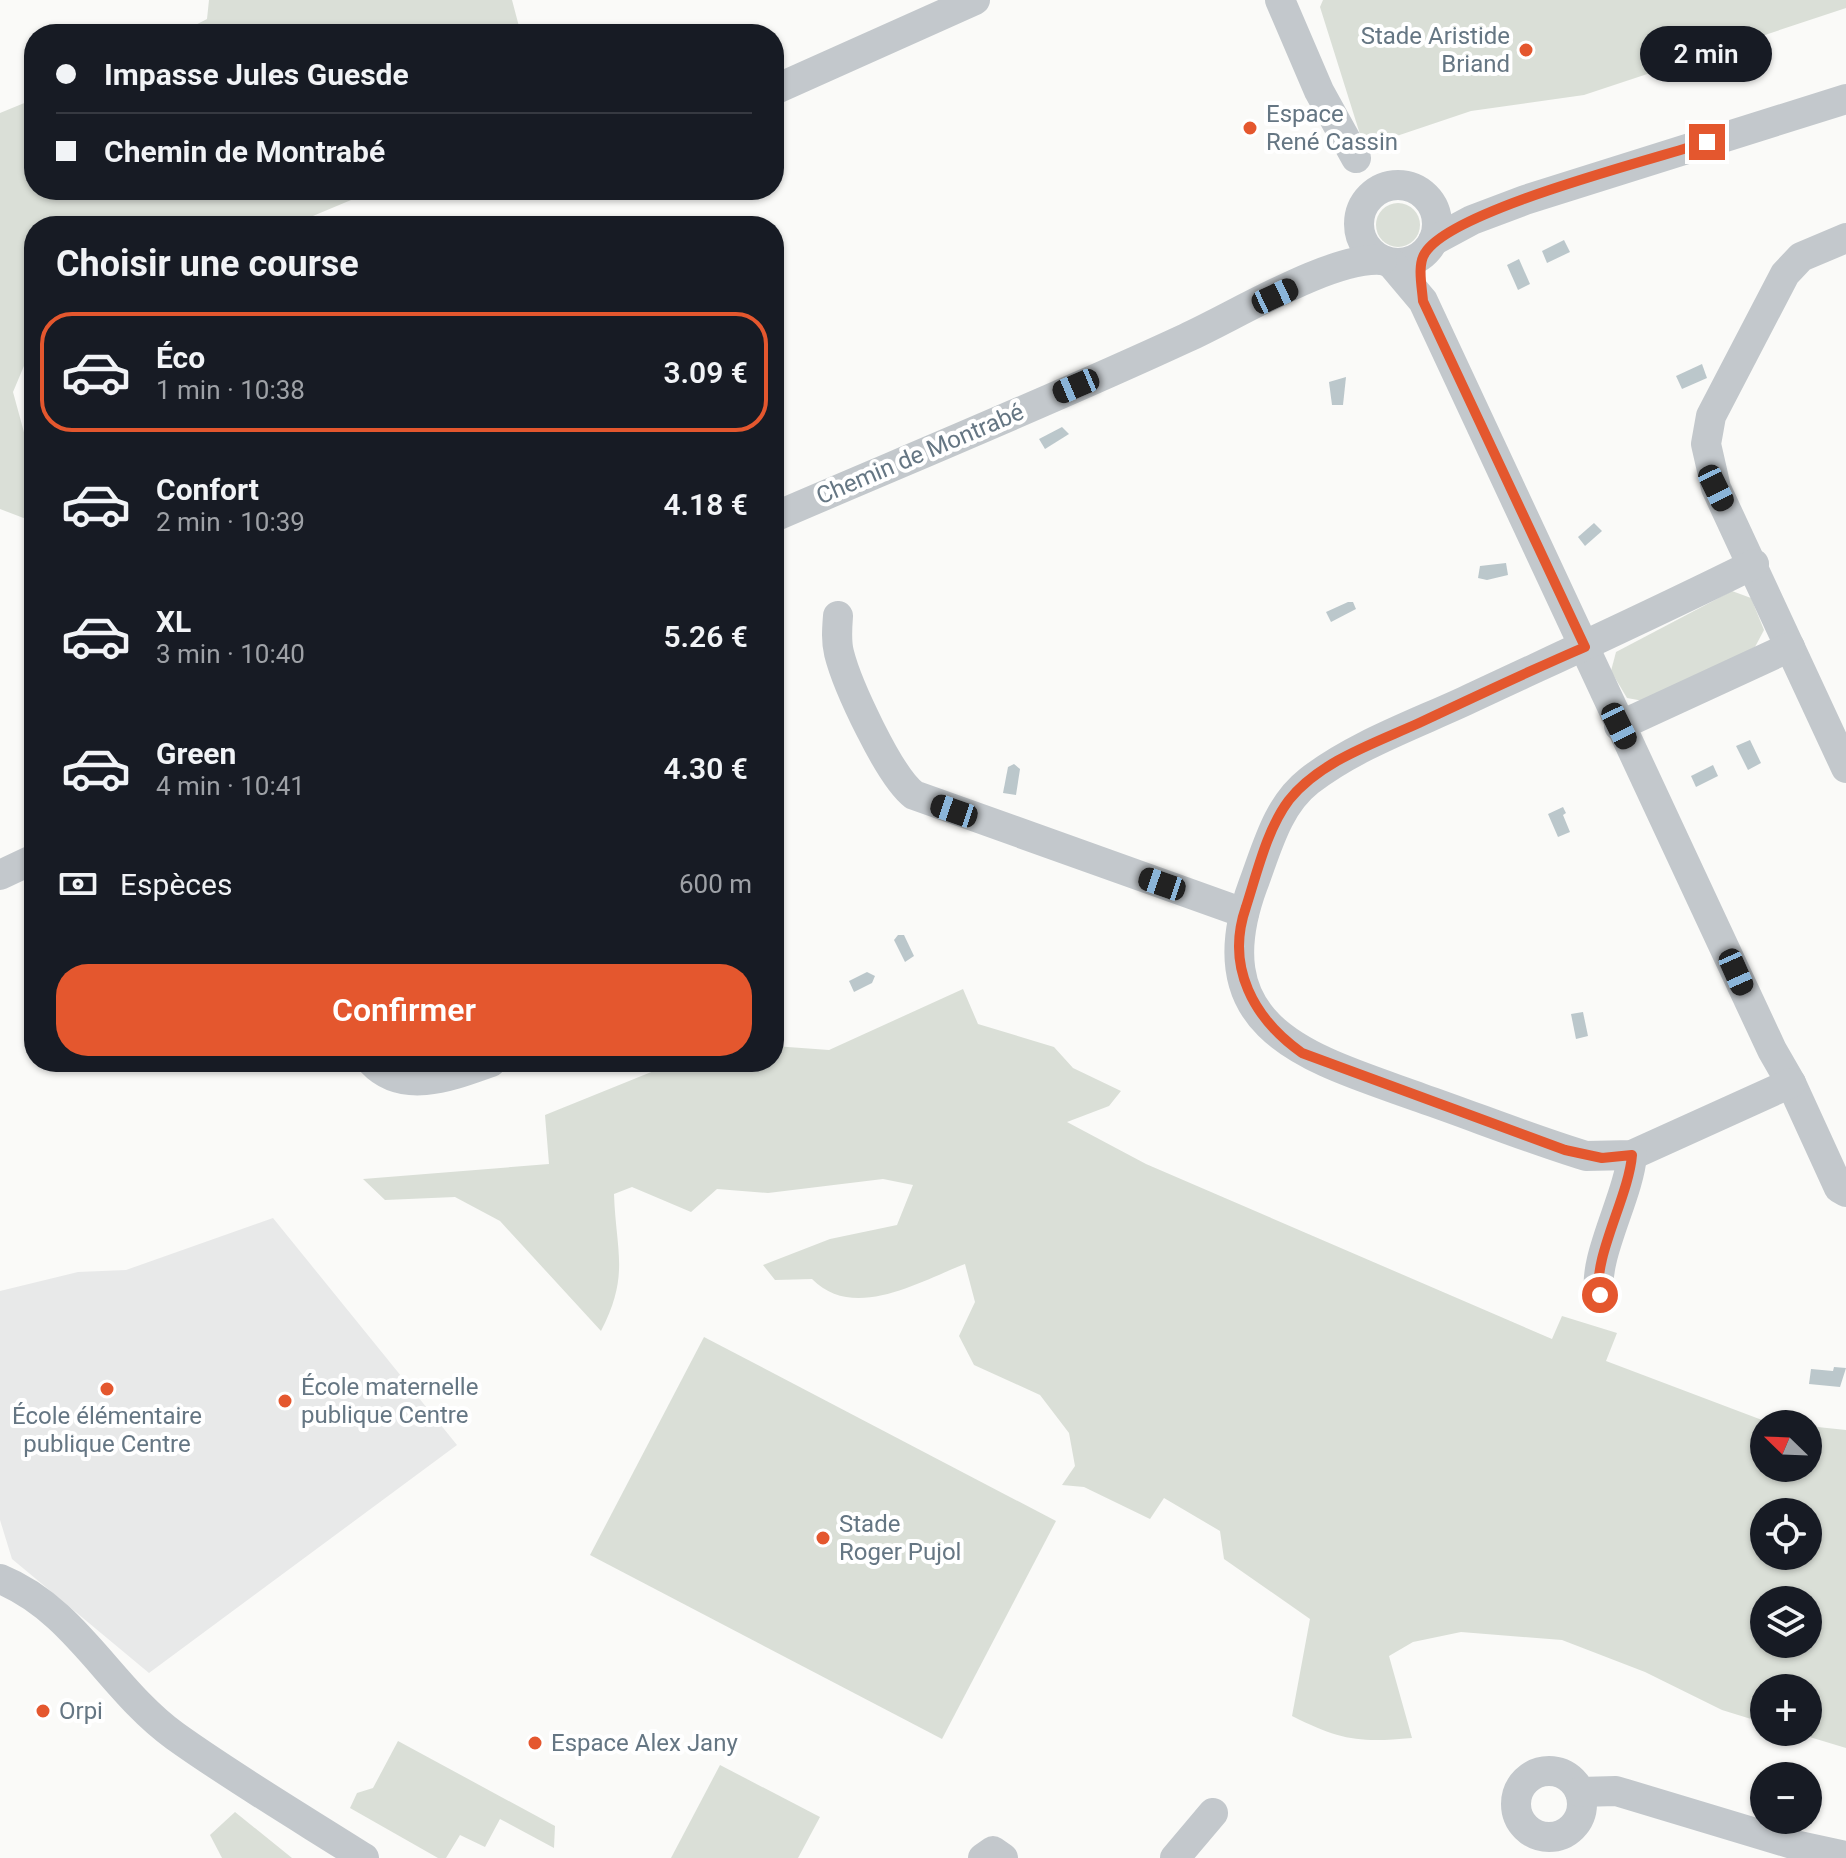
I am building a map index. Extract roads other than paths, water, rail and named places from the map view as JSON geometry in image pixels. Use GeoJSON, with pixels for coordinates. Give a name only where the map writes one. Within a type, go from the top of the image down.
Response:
{"type":"FeatureCollection","features":[{"type":"Feature","properties":{"kind":"street"},"geometry":{"type":"LineString","coordinates":[[784,86],[975,0]]}},
{"type":"Feature","properties":{"kind":"street"},"geometry":{"type":"LineString","coordinates":[[1280,0],[1319,91],[1356,158]]}},
{"type":"Feature","properties":{"kind":"street"},"geometry":{"type":"LineString","coordinates":[[1386,261],[1408,262],[1472,220],[1525,200],[1846,99]]}},
{"type":"Feature","properties":{"kind":"street"},"geometry":{"type":"LineString","coordinates":[[1329,270],[1359,225],[1366,201],[1385,187],[1413,187],[1430,202],[1437,221],[1428,247],[1423,301]]}},
{"type":"Feature","properties":{"kind":"street"},"geometry":{"type":"LineString","coordinates":[[1430,202],[1468,205],[1525,200]]}},
{"type":"Feature","properties":{"kind":"street"},"geometry":{"type":"LineString","coordinates":[[1359,225],[1365,245],[1386,261],[1423,301],[1772,1050],[1791,1083],[1839,1188],[1846,1192]]}},
{"type":"Feature","properties":{"kind":"street"},"geometry":{"type":"LineString","coordinates":[[1846,238],[1801,257],[1785,274],[1706,431],[1707,456],[1716,488],[1754,564],[1846,768]]}},
{"type":"Feature","properties":{"kind":"street","name":"Chemin de Montrabé"},"geometry":{"type":"LineString","coordinates":[[784,513],[1186,338],[1329,270],[1368,259],[1386,261]]}},
{"type":"Feature","properties":{"kind":"street"},"geometry":{"type":"LineString","coordinates":[[1754,564],[1585,647],[1353,753],[1309,781],[1280,815],[1244,913],[1240,961],[1249,995],[1267,1024],[1302,1053],[1565,1150],[1602,1158],[1632,1155],[1791,1083]]}},
{"type":"Feature","properties":{"kind":"street"},"geometry":{"type":"LineString","coordinates":[[838,616],[838,643],[844,669],[892,771],[914,795],[1244,913]]}},
{"type":"Feature","properties":{"kind":"street"},"geometry":{"type":"LineString","coordinates":[[1619,726],[1790,647]]}},
{"type":"Feature","properties":{"kind":"street"},"geometry":{"type":"LineString","coordinates":[[0,875],[24,864]]}},
{"type":"Feature","properties":{"kind":"street"},"geometry":{"type":"LineString","coordinates":[[382,1072],[397,1077],[440,1080],[463,1072]]}},
{"type":"Feature","properties":{"kind":"street"},"geometry":{"type":"LineString","coordinates":[[1600,1295],[1600,1265],[1621,1208],[1632,1155]]}},
{"type":"Feature","properties":{"kind":"street"},"geometry":{"type":"LineString","coordinates":[[0,1579],[32,1593],[66,1621],[127,1693],[175,1736],[364,1858]]}},
{"type":"Feature","properties":{"kind":"street"},"geometry":{"type":"LineString","coordinates":[[1580,1792],[1616,1791],[1765,1847],[1846,1856]]}},
{"type":"Feature","properties":{"kind":"street"},"geometry":{"type":"LineString","coordinates":[[1175,1858],[1213,1813]]}},
{"type":"Feature","properties":{"kind":"street"},"geometry":{"type":"LineString","coordinates":[[983,1858],[993,1851],[1003,1858]]}},
{"type":"Feature","properties":{"kind":"place","name":"Stade Aristide Briand"},"geometry":{"type":"Point","coordinates":[1526,50]}},
{"type":"Feature","properties":{"kind":"place","name":"Espace René Cassin"},"geometry":{"type":"Point","coordinates":[1250,128]}},
{"type":"Feature","properties":{"kind":"place","name":"École élémentaire publique Centre"},"geometry":{"type":"Point","coordinates":[107,1389]}},
{"type":"Feature","properties":{"kind":"place","name":"École maternelle publique Centre"},"geometry":{"type":"Point","coordinates":[285,1401]}},
{"type":"Feature","properties":{"kind":"place","name":"Stade Roger Pujol"},"geometry":{"type":"Point","coordinates":[823,1538]}},
{"type":"Feature","properties":{"kind":"place","name":"Orpi"},"geometry":{"type":"Point","coordinates":[43,1711]}},
{"type":"Feature","properties":{"kind":"place","name":"Espace Alex Jany"},"geometry":{"type":"Point","coordinates":[535,1743]}}]}
